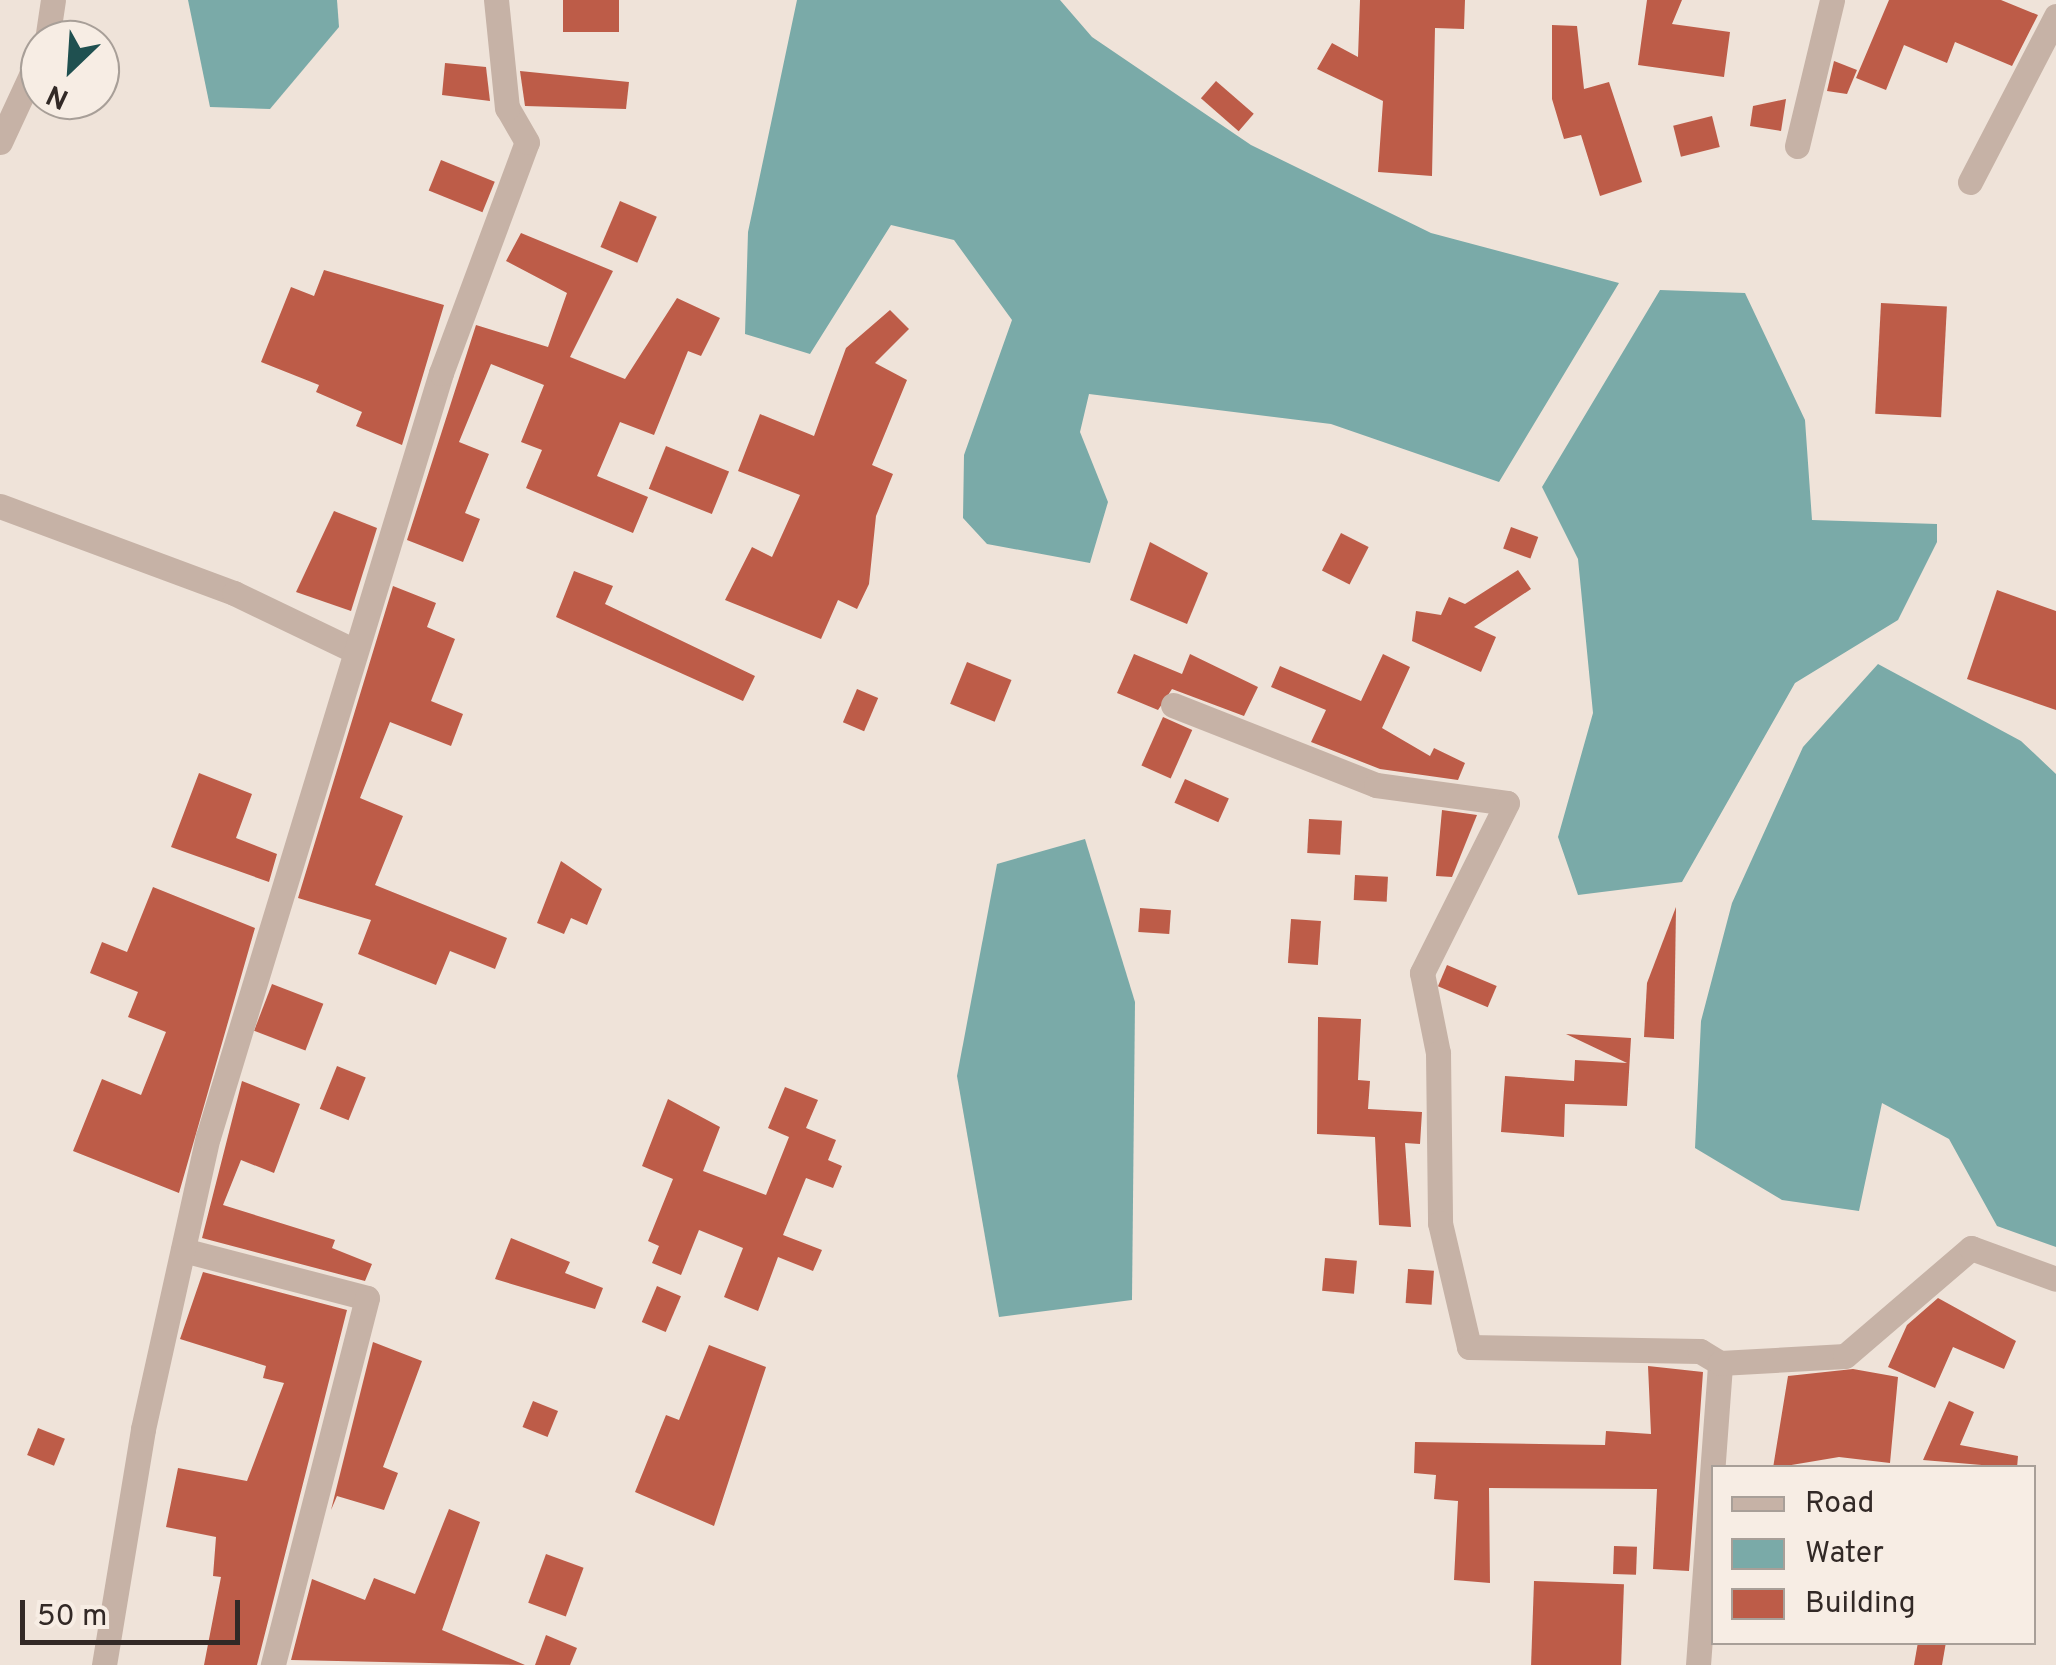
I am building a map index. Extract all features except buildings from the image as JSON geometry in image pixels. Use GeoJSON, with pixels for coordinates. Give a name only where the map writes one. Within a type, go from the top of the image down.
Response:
{"type":"FeatureCollection","features":[{"type":"Feature","properties":{"kind":"street"},"geometry":{"type":"LineString","coordinates":[[104,1665],[208,1137],[441,373],[527,142],[507,108],[496,0]]}},
{"type":"Feature","properties":{"kind":"street"},"geometry":{"type":"LineString","coordinates":[[1797,146],[1832,0]]}},
{"type":"Feature","properties":{"kind":"street"},"geometry":{"type":"LineString","coordinates":[[1970,182],[2056,16]]}},
{"type":"Feature","properties":{"kind":"street"},"geometry":{"type":"LineString","coordinates":[[0,142],[20,99]]}},
{"type":"Feature","properties":{"kind":"street"},"geometry":{"type":"LineString","coordinates":[[0,506],[234,592],[356,651]]}},
{"type":"Feature","properties":{"kind":"street"},"geometry":{"type":"LineString","coordinates":[[1173,705],[1376,786],[1508,803],[1422,974],[1438,1053],[1440,1223],[1469,1347],[1700,1351],[1720,1363],[1845,1356],[1970,1248],[2056,1280]]}},
{"type":"Feature","properties":{"kind":"street"},"geometry":{"type":"LineString","coordinates":[[183,1250],[367,1298],[273,1665]]}},
{"type":"Feature","properties":{"kind":"street"},"geometry":{"type":"LineString","coordinates":[[1713,1465],[1720,1363]]}},
{"type":"Feature","properties":{"kind":"street"},"geometry":{"type":"LineString","coordinates":[[1698,1665],[1711,1487]]}},
{"type":"Feature","properties":{"kind":"water"},"geometry":{"type":"Polygon","coordinates":[[[188,0],[337,0],[339,27],[270,109],[210,107],[188,0]]]}},
{"type":"Feature","properties":{"kind":"water"},"geometry":{"type":"Polygon","coordinates":[[[797,0],[1060,0],[1092,37],[1251,145],[1431,233],[1619,283],[1499,482],[1331,424],[1089,394],[1080,432],[1108,502],[1090,563],[987,544],[963,518],[964,455],[1012,320],[954,240],[891,225],[810,354],[745,334],[748,232],[797,0]]]}},
{"type":"Feature","properties":{"kind":"water"},"geometry":{"type":"Polygon","coordinates":[[[1660,290],[1745,293],[1805,420],[1812,520],[1937,524],[1937,542],[1898,620],[1795,683],[1682,882],[1578,895],[1558,837],[1593,713],[1578,559],[1542,487],[1660,290]]]}},
{"type":"Feature","properties":{"kind":"water"},"geometry":{"type":"Polygon","coordinates":[[[1878,664],[2021,741],[2056,774],[2056,1247],[1997,1226],[1949,1139],[1882,1103],[1859,1211],[1782,1200],[1695,1148],[1701,1021],[1732,903],[1803,747],[1878,664]]]}},
{"type":"Feature","properties":{"kind":"water"},"geometry":{"type":"Polygon","coordinates":[[[1085,839],[1135,1002],[1132,1300],[999,1317],[957,1076],[997,864],[1085,839]]]}}]}
